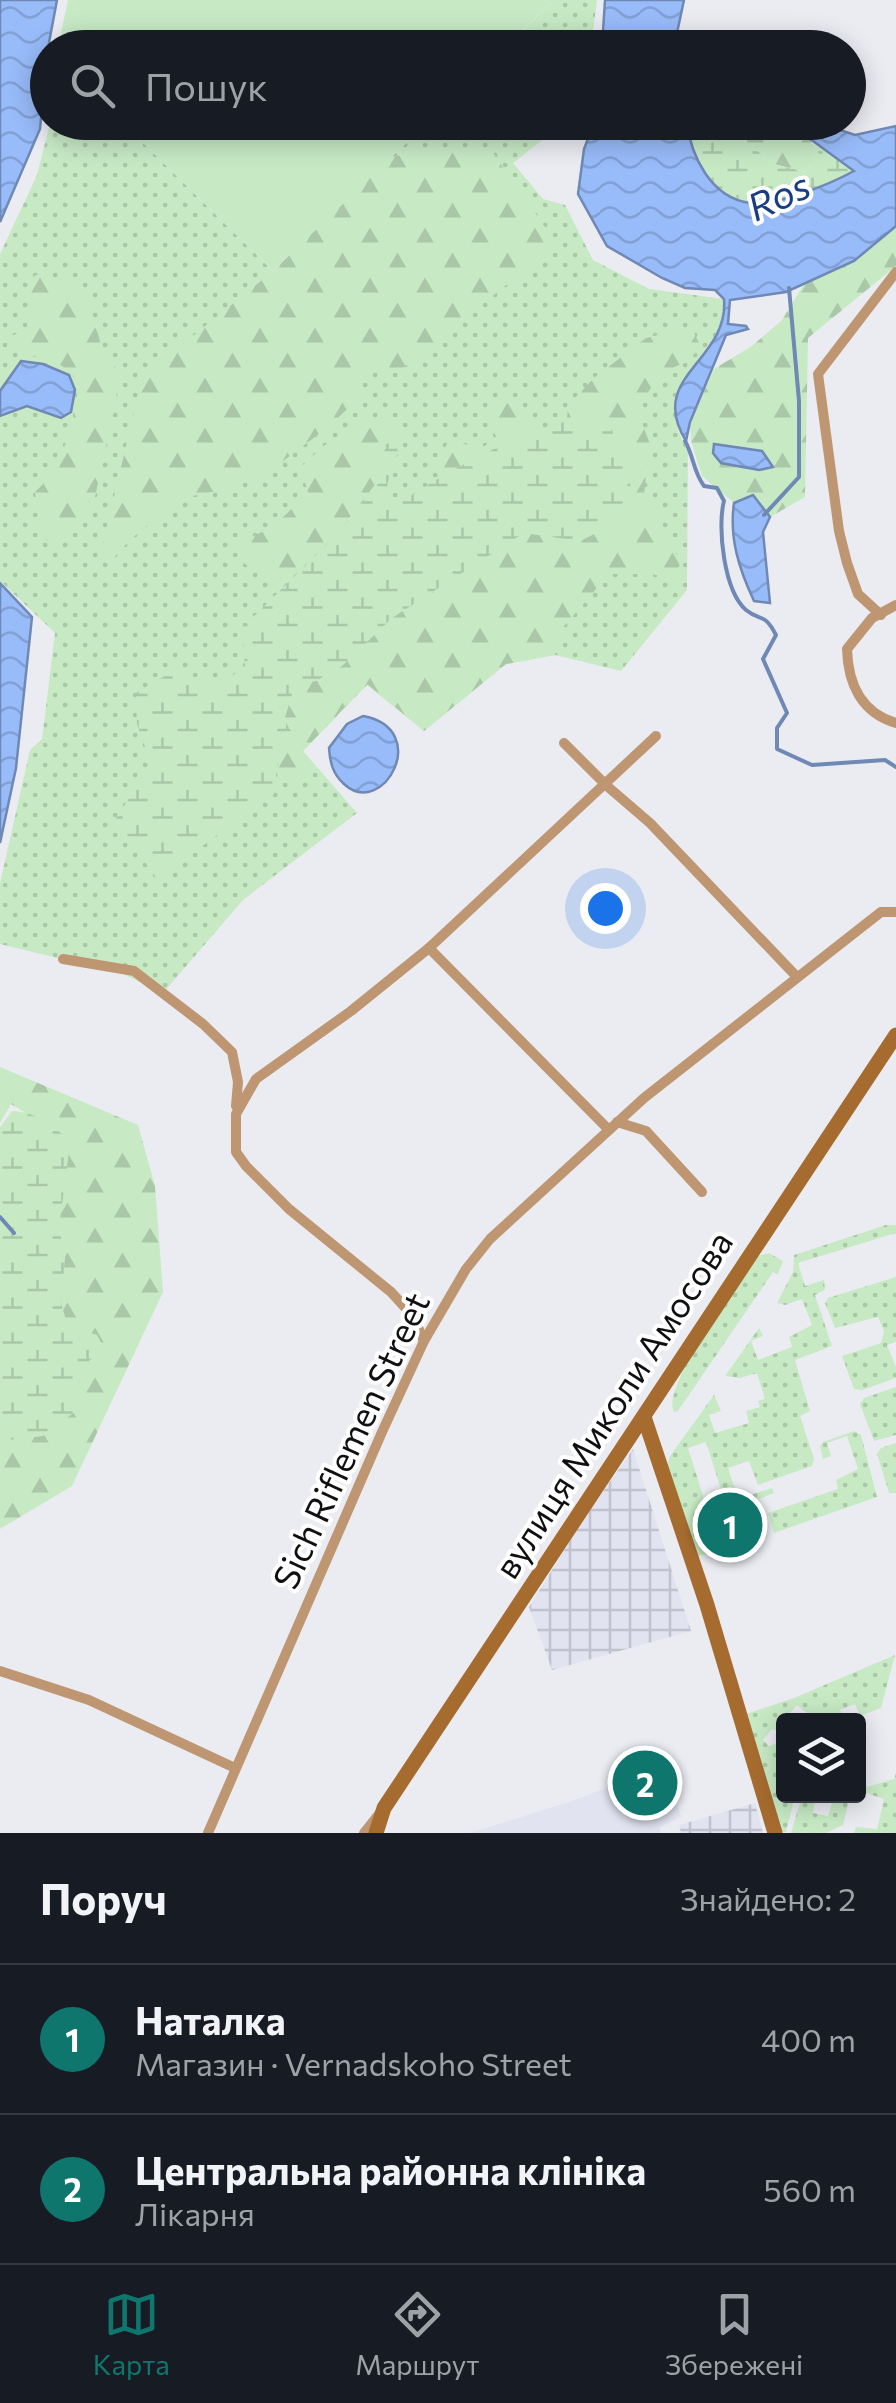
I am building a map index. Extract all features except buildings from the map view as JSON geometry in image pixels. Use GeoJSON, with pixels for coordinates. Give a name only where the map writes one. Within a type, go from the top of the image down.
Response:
{"type":"FeatureCollection","features":[{"type":"Feature","properties":{"kind":"street"},"geometry":{"type":"LineString","coordinates":[[881,615],[858,594],[846,563],[818,374],[896,272]]}},
{"type":"Feature","properties":{"kind":"street"},"geometry":{"type":"LineString","coordinates":[[896,605],[872,618],[847,649],[854,687],[869,712],[896,724]]}},
{"type":"Feature","properties":{"kind":"street"},"geometry":{"type":"LineString","coordinates":[[236,1114],[256,1079],[430,948],[656,736]]}},
{"type":"Feature","properties":{"kind":"street"},"geometry":{"type":"LineString","coordinates":[[564,743],[650,823],[797,977]]}},
{"type":"Feature","properties":{"kind":"street","name":"Sich Riflemen Street"},"geometry":{"type":"LineString","coordinates":[[208,1833],[424,1341],[466,1269],[490,1239],[613,1126],[881,912],[896,912]]}},
{"type":"Feature","properties":{"kind":"street"},"geometry":{"type":"LineString","coordinates":[[430,948],[613,1126],[646,1131],[702,1192]]}},
{"type":"Feature","properties":{"kind":"street"},"geometry":{"type":"LineString","coordinates":[[62,959],[134,971],[203,1024],[232,1052],[238,1082],[236,1152],[289,1209],[391,1292],[413,1316],[424,1341]]}},
{"type":"Feature","properties":{"kind":"street","name":"вулиця Миколи Амосова"},"geometry":{"type":"LineString","coordinates":[[364,1833],[896,1035]]}},
{"type":"Feature","properties":{"kind":"street"},"geometry":{"type":"LineString","coordinates":[[644,1417],[707,1606],[775,1833]]}},
{"type":"Feature","properties":{"kind":"street"},"geometry":{"type":"LineString","coordinates":[[0,1671],[88,1700],[235,1768]]}},
{"type":"Feature","properties":{"kind":"street","name":"вулиця Миколи Амосова"},"geometry":{"type":"LineString","coordinates":[[376,1833],[384,1808]]}},
{"type":"Feature","properties":{"kind":"shaded area"},"geometry":{"type":"Polygon","coordinates":[[[633,1449],[691,1631],[552,1670],[529,1607],[633,1449]]]}},
{"type":"Feature","properties":{"kind":"shaded area"},"geometry":{"type":"Polygon","coordinates":[[[666,1765],[681,1817],[660,1827],[661,1833],[470,1833],[572,1801],[666,1765]]]}},
{"type":"Feature","properties":{"kind":"shaded area"},"geometry":{"type":"Polygon","coordinates":[[[755,1803],[763,1833],[681,1833],[679,1825],[755,1803]]]}},
{"type":"Feature","properties":{"kind":"green space"},"geometry":{"type":"Polygon","coordinates":[[[68,0],[554,0],[523,30],[62,30],[68,0]]]}},
{"type":"Feature","properties":{"kind":"green space"},"geometry":{"type":"Polygon","coordinates":[[[554,0],[597,0],[593,30],[523,30],[554,0]]]}},
{"type":"Feature","properties":{"kind":"green space"},"geometry":{"type":"Polygon","coordinates":[[[46,140],[140,140],[273,271],[409,140],[542,140],[513,163],[543,199],[565,205],[593,260],[649,289],[724,299],[720,328],[682,384],[678,430],[688,453],[687,590],[621,671],[555,655],[506,664],[424,731],[367,685],[303,751],[357,813],[243,900],[163,993],[123,974],[0,944],[0,883],[30,750],[42,739],[55,633],[0,581],[0,254],[37,175],[46,140]]]}},
{"type":"Feature","properties":{"kind":"green space"},"geometry":{"type":"Polygon","coordinates":[[[140,140],[409,140],[273,271],[140,140]]]}},
{"type":"Feature","properties":{"kind":"green space"},"geometry":{"type":"Polygon","coordinates":[[[691,140],[743,140],[774,164],[805,172],[819,154],[813,141],[854,171],[789,198],[750,203],[736,200],[714,185],[691,140]]]}},
{"type":"Feature","properties":{"kind":"green space"},"geometry":{"type":"Polygon","coordinates":[[[743,140],[809,140],[819,154],[805,172],[774,164],[743,140]]]}},
{"type":"Feature","properties":{"kind":"green space"},"geometry":{"type":"Polygon","coordinates":[[[441,148],[479,148],[493,153],[552,237],[550,250],[399,371],[366,373],[359,398],[266,474],[229,488],[179,499],[109,563],[100,556],[139,391],[152,369],[273,271],[391,157],[441,148]]]}},
{"type":"Feature","properties":{"kind":"green space"},"geometry":{"type":"Polygon","coordinates":[[[896,226],[896,266],[808,338],[805,497],[770,517],[753,495],[734,503],[702,476],[691,441],[690,422],[714,369],[752,346],[782,320],[804,284],[854,261],[896,226]]]}},
{"type":"Feature","properties":{"kind":"green space"},"geometry":{"type":"Polygon","coordinates":[[[35,275],[70,282],[87,293],[101,345],[118,372],[116,402],[90,519],[48,542],[35,492],[52,474],[62,453],[72,424],[77,383],[67,369],[51,361],[6,349],[10,337],[27,328],[35,275]]]}},
{"type":"Feature","properties":{"kind":"green space"},"geometry":{"type":"Polygon","coordinates":[[[691,327],[701,347],[686,362],[663,372],[636,408],[650,444],[644,494],[680,559],[678,578],[609,574],[558,633],[555,655],[506,664],[424,731],[367,684],[303,751],[311,761],[313,775],[294,779],[277,767],[293,735],[284,720],[295,685],[462,486],[433,471],[449,440],[481,448],[497,438],[486,419],[502,402],[528,409],[536,426],[498,457],[578,417],[567,420],[568,405],[594,378],[646,338],[691,327]]]}},
{"type":"Feature","properties":{"kind":"green space"},"geometry":{"type":"Polygon","coordinates":[[[578,417],[610,426],[630,473],[631,516],[580,541],[524,533],[392,618],[342,666],[316,681],[295,685],[284,720],[293,734],[277,767],[274,794],[157,879],[115,820],[151,764],[137,724],[136,693],[173,671],[219,686],[245,666],[242,628],[335,536],[378,481],[386,444],[402,439],[386,488],[390,510],[481,456],[578,417]]]}},
{"type":"Feature","properties":{"kind":"green space"},"geometry":{"type":"Polygon","coordinates":[[[383,418],[402,439],[386,444],[378,481],[335,536],[282,587],[239,560],[239,544],[275,525],[308,493],[301,467],[338,435],[383,418]]]}},
{"type":"Feature","properties":{"kind":"green space"},"geometry":{"type":"Polygon","coordinates":[[[0,1067],[138,1125],[155,1186],[163,1292],[72,1486],[0,1529],[0,1300],[24,1112],[11,1104],[0,1123],[0,1067]]]}},
{"type":"Feature","properties":{"kind":"green space"},"geometry":{"type":"Polygon","coordinates":[[[12,1111],[45,1121],[70,1144],[59,1227],[65,1258],[61,1303],[68,1327],[97,1335],[105,1350],[82,1369],[76,1411],[43,1436],[0,1441],[0,1127],[12,1111]]]}},
{"type":"Feature","properties":{"kind":"green space"},"geometry":{"type":"Polygon","coordinates":[[[896,1225],[896,1233],[798,1263],[805,1286],[824,1280],[825,1290],[815,1295],[832,1346],[795,1360],[810,1411],[800,1416],[814,1459],[812,1466],[758,1485],[749,1461],[728,1468],[738,1499],[772,1488],[774,1493],[756,1500],[759,1512],[731,1521],[706,1442],[688,1448],[709,1515],[704,1517],[708,1529],[704,1531],[710,1553],[698,1556],[667,1465],[670,1456],[714,1395],[721,1411],[709,1415],[715,1433],[749,1423],[746,1411],[760,1407],[758,1401],[765,1399],[757,1373],[740,1378],[725,1376],[759,1328],[763,1336],[751,1341],[758,1360],[792,1347],[789,1337],[812,1325],[802,1299],[785,1305],[777,1303],[793,1272],[794,1255],[896,1225]]]}},
{"type":"Feature","properties":{"kind":"green space"},"geometry":{"type":"Polygon","coordinates":[[[769,1253],[783,1261],[778,1274],[773,1272],[674,1412],[673,1399],[679,1381],[704,1335],[757,1256],[769,1253]]]}},
{"type":"Feature","properties":{"kind":"green space"},"geometry":{"type":"Polygon","coordinates":[[[896,1277],[896,1342],[887,1345],[896,1378],[854,1389],[842,1356],[881,1343],[884,1331],[878,1317],[835,1328],[825,1303],[828,1298],[896,1277]]]}},
{"type":"Feature","properties":{"kind":"green space"},"geometry":{"type":"Polygon","coordinates":[[[896,1387],[896,1435],[874,1441],[860,1404],[864,1398],[896,1387]]]}},
{"type":"Feature","properties":{"kind":"green space"},"geometry":{"type":"Polygon","coordinates":[[[854,1431],[861,1435],[877,1497],[774,1533],[768,1513],[838,1489],[836,1480],[858,1469],[847,1436],[827,1443],[831,1456],[823,1459],[820,1446],[854,1431]]]}},
{"type":"Feature","properties":{"kind":"green space"},"geometry":{"type":"Polygon","coordinates":[[[896,1443],[896,1493],[889,1493],[877,1454],[881,1448],[896,1443]]]}},
{"type":"Feature","properties":{"kind":"green space"},"geometry":{"type":"Polygon","coordinates":[[[895,1655],[881,1708],[859,1713],[855,1704],[840,1710],[841,1713],[807,1713],[797,1705],[790,1713],[776,1713],[776,1730],[772,1729],[763,1740],[769,1746],[776,1743],[776,1803],[793,1803],[786,1832],[782,1832],[746,1714],[895,1655]]]}},
{"type":"Feature","properties":{"kind":"green space"},"geometry":{"type":"Polygon","coordinates":[[[896,1773],[896,1833],[854,1833],[856,1827],[877,1829],[884,1799],[866,1793],[866,1787],[894,1779],[896,1773]]]}},
{"type":"Feature","properties":{"kind":"green space"},"geometry":{"type":"Polygon","coordinates":[[[800,1803],[815,1803],[813,1813],[828,1816],[832,1803],[848,1803],[843,1825],[826,1833],[791,1833],[800,1803]]]}},
{"type":"Feature","properties":{"kind":"water"},"geometry":{"type":"Polygon","coordinates":[[[0,0],[57,0],[51,30],[30,30],[30,140],[35,140],[0,222],[0,0]]]}},
{"type":"Feature","properties":{"kind":"water"},"geometry":{"type":"Polygon","coordinates":[[[605,0],[684,0],[678,30],[603,30],[605,0]]]}},
{"type":"Feature","properties":{"kind":"water"},"geometry":{"type":"Polygon","coordinates":[[[896,126],[896,226],[854,261],[786,292],[730,300],[728,324],[748,329],[726,335],[686,441],[676,419],[676,400],[682,384],[715,339],[724,299],[715,290],[685,288],[662,278],[607,246],[578,194],[587,140],[691,140],[705,174],[724,193],[761,203],[818,188],[854,171],[811,140],[866,140],[866,133],[896,126]]]}},
{"type":"Feature","properties":{"kind":"water"},"geometry":{"type":"Polygon","coordinates":[[[21,361],[43,364],[69,375],[75,390],[71,412],[61,418],[27,406],[0,416],[0,391],[21,361]]]}},
{"type":"Feature","properties":{"kind":"water"},"geometry":{"type":"Polygon","coordinates":[[[714,444],[762,451],[773,467],[759,470],[721,463],[713,453],[714,444]]]}},
{"type":"Feature","properties":{"kind":"water"},"geometry":{"type":"Polygon","coordinates":[[[753,495],[770,517],[763,532],[770,603],[754,601],[734,541],[734,503],[753,495]]]}},
{"type":"Feature","properties":{"kind":"water"},"geometry":{"type":"Polygon","coordinates":[[[0,583],[32,617],[16,768],[0,843],[0,583]]]}},
{"type":"Feature","properties":{"kind":"water"},"geometry":{"type":"Polygon","coordinates":[[[363,716],[384,724],[395,737],[398,753],[386,782],[359,792],[337,776],[329,748],[347,724],[363,716]]]}},
{"type":"Feature","properties":{"kind":"waterway"},"geometry":{"type":"LineString","coordinates":[[764,515],[799,477],[799,401],[789,288]]}},
{"type":"Feature","properties":{"kind":"waterway"},"geometry":{"type":"LineString","coordinates":[[685,441],[704,486],[717,488],[724,501],[722,542],[732,589],[746,610],[765,620],[776,635],[763,659],[787,713],[777,728],[777,749],[812,765],[885,760],[896,767]]}},
{"type":"Feature","properties":{"kind":"waterway"},"geometry":{"type":"LineString","coordinates":[[0,1217],[14,1233]]}},
{"type":"Feature","properties":{"kind":"place","name":"Наталка"},"geometry":{"type":"Point","coordinates":[730,1525]}},
{"type":"Feature","properties":{"kind":"place","name":"Центральна районна клініка"},"geometry":{"type":"Point","coordinates":[645,1783]}},
{"type":"Feature","properties":{"kind":"water label","name":"Ros"},"geometry":{"type":"Point","coordinates":[779,197]}}]}
